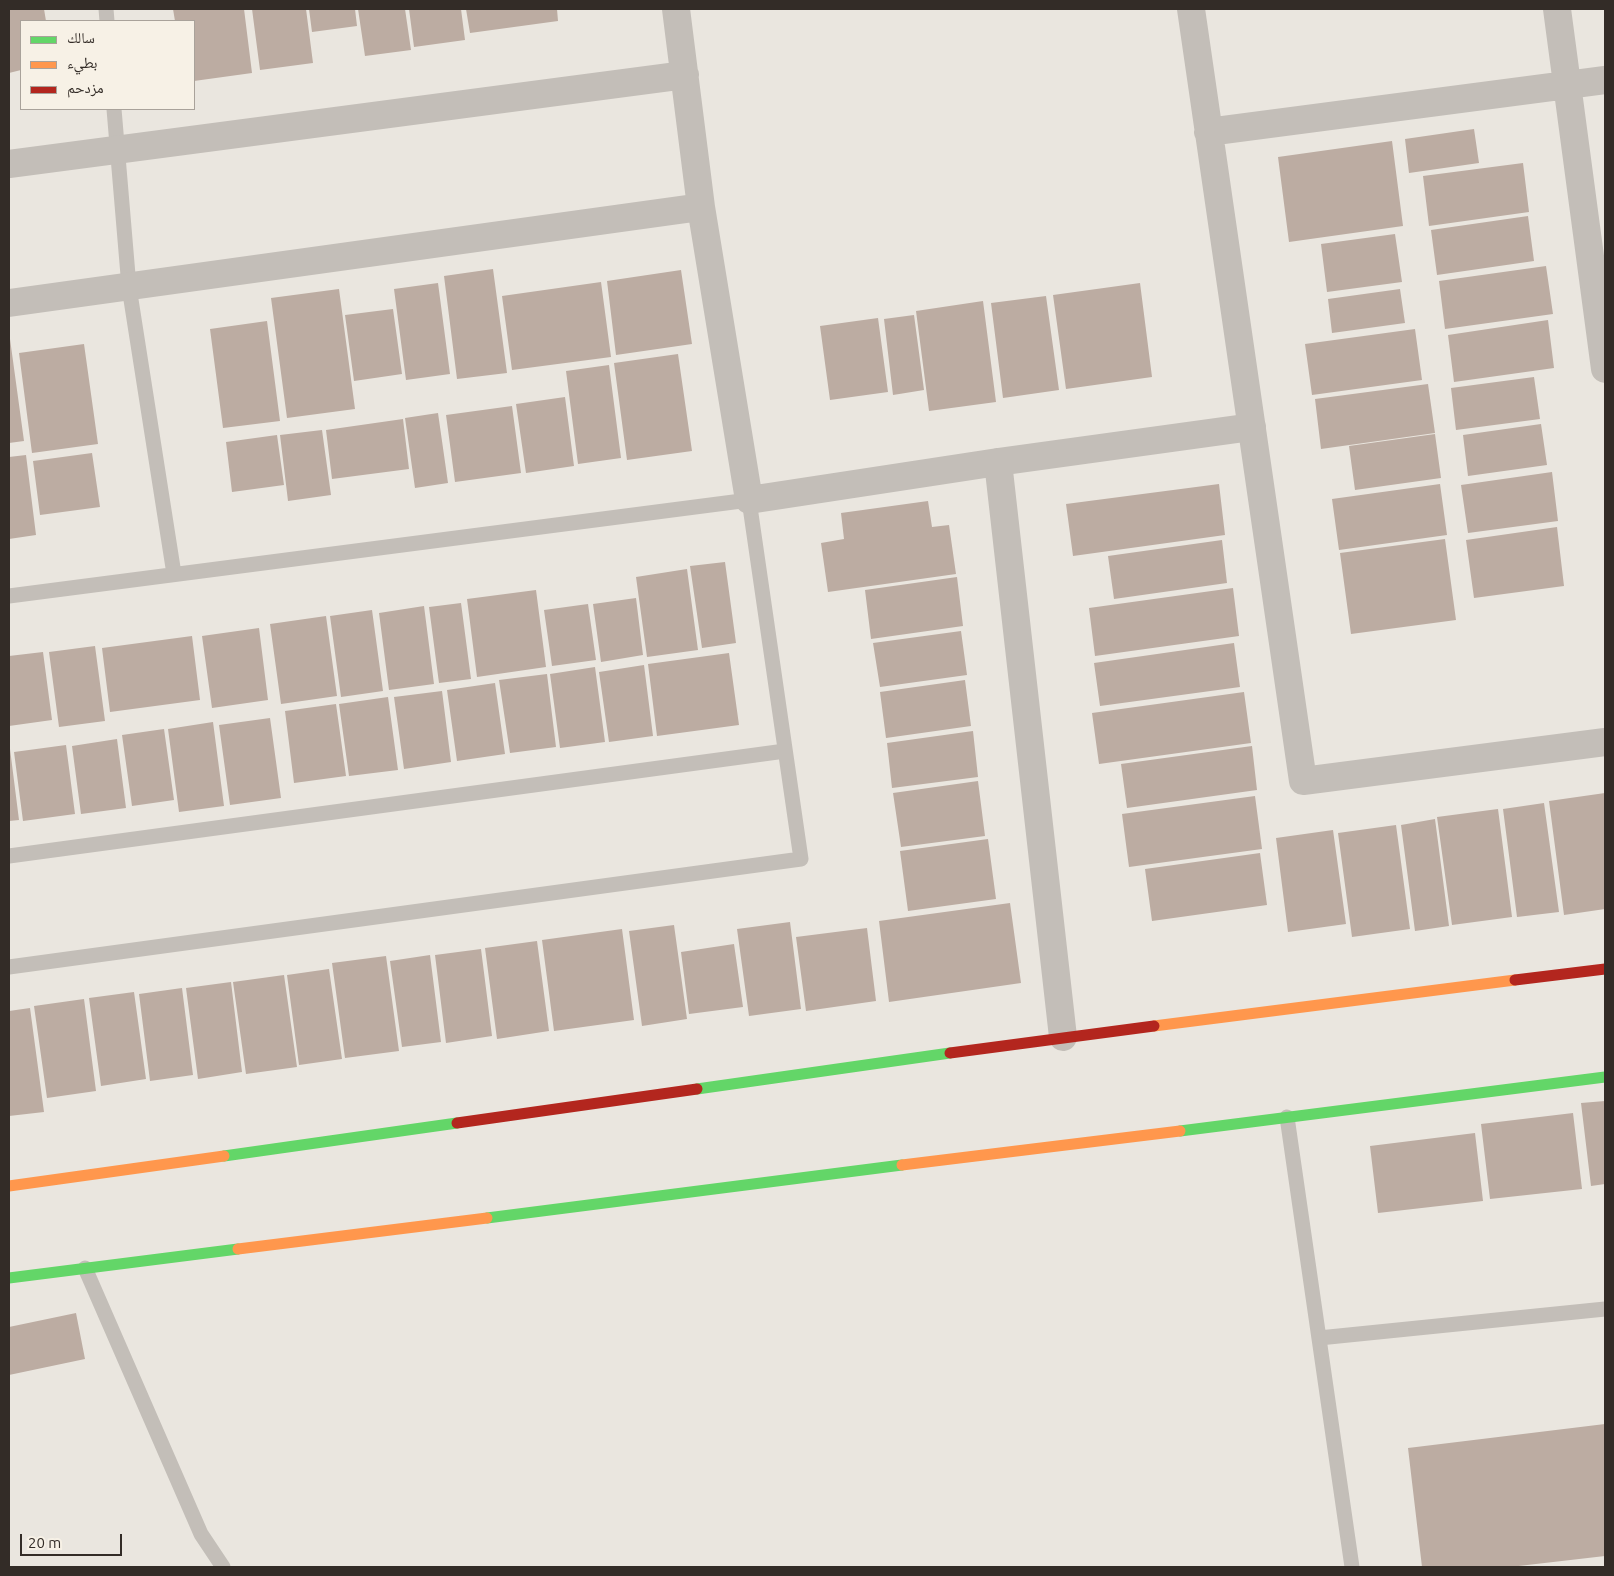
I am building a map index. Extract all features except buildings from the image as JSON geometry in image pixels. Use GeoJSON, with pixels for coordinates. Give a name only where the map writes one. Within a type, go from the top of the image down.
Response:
{"type":"FeatureCollection","features":[{"type":"Feature","properties":{"kind":"street"},"geometry":{"type":"LineString","coordinates":[[676,9],[701,207],[749,500],[998,462],[1252,427]]}},
{"type":"Feature","properties":{"kind":"street"},"geometry":{"type":"LineString","coordinates":[[1190,9],[1303,782],[1605,742]]}},
{"type":"Feature","properties":{"kind":"street"},"geometry":{"type":"LineString","coordinates":[[1557,9],[1605,369]]}},
{"type":"Feature","properties":{"kind":"street"},"geometry":{"type":"LineString","coordinates":[[9,164],[685,75]]}},
{"type":"Feature","properties":{"kind":"street"},"geometry":{"type":"LineString","coordinates":[[1208,132],[1605,80]]}},
{"type":"Feature","properties":{"kind":"street"},"geometry":{"type":"LineString","coordinates":[[9,303],[701,207]]}},
{"type":"Feature","properties":{"kind":"street"},"geometry":{"type":"LineString","coordinates":[[998,462],[1063,1038]]}},
{"type":"Feature","properties":{"kind":"street"},"geometry":{"type":"LineString","coordinates":[[9,1186],[1063,1038],[1605,969]]}},
{"type":"Feature","properties":{"kind":"street"},"geometry":{"type":"LineString","coordinates":[[9,1278],[1605,1077]]}},
{"type":"Feature","properties":{"kind":"lane"},"geometry":{"type":"LineString","coordinates":[[114,110],[129,287],[174,574]]}},
{"type":"Feature","properties":{"kind":"lane"},"geometry":{"type":"LineString","coordinates":[[9,596],[749,500],[801,859],[9,967]]}},
{"type":"Feature","properties":{"kind":"lane"},"geometry":{"type":"LineString","coordinates":[[9,856],[785,752]]}},
{"type":"Feature","properties":{"kind":"lane"},"geometry":{"type":"LineString","coordinates":[[1287,1117],[1352,1567]]}},
{"type":"Feature","properties":{"kind":"lane"},"geometry":{"type":"LineString","coordinates":[[85,1268],[201,1534],[223,1567]]}},
{"type":"Feature","properties":{"kind":"lane"},"geometry":{"type":"LineString","coordinates":[[1319,1338],[1605,1309]]}},
{"type":"Feature","properties":{"kind":"traffic: fast"},"geometry":{"type":"LineString","coordinates":[[697,1089],[950,1053]]}},
{"type":"Feature","properties":{"kind":"traffic: fast"},"geometry":{"type":"LineString","coordinates":[[1180,1131],[1605,1077]]}},
{"type":"Feature","properties":{"kind":"traffic: fast"},"geometry":{"type":"LineString","coordinates":[[224,1156],[457,1123]]}},
{"type":"Feature","properties":{"kind":"traffic: fast"},"geometry":{"type":"LineString","coordinates":[[487,1218],[902,1165]]}},
{"type":"Feature","properties":{"kind":"traffic: fast"},"geometry":{"type":"LineString","coordinates":[[9,1278],[238,1249]]}},
{"type":"Feature","properties":{"kind":"traffic: slow"},"geometry":{"type":"LineString","coordinates":[[1154,1026],[1515,980]]}},
{"type":"Feature","properties":{"kind":"traffic: slow"},"geometry":{"type":"LineString","coordinates":[[902,1165],[1180,1131]]}},
{"type":"Feature","properties":{"kind":"traffic: slow"},"geometry":{"type":"LineString","coordinates":[[9,1186],[224,1156]]}},
{"type":"Feature","properties":{"kind":"traffic: slow"},"geometry":{"type":"LineString","coordinates":[[238,1249],[487,1218]]}},
{"type":"Feature","properties":{"kind":"traffic: jam"},"geometry":{"type":"LineString","coordinates":[[1515,980],[1605,969]]}},
{"type":"Feature","properties":{"kind":"traffic: jam"},"geometry":{"type":"LineString","coordinates":[[950,1053],[1154,1026]]}},
{"type":"Feature","properties":{"kind":"traffic: jam"},"geometry":{"type":"LineString","coordinates":[[457,1123],[697,1089]]}}]}
